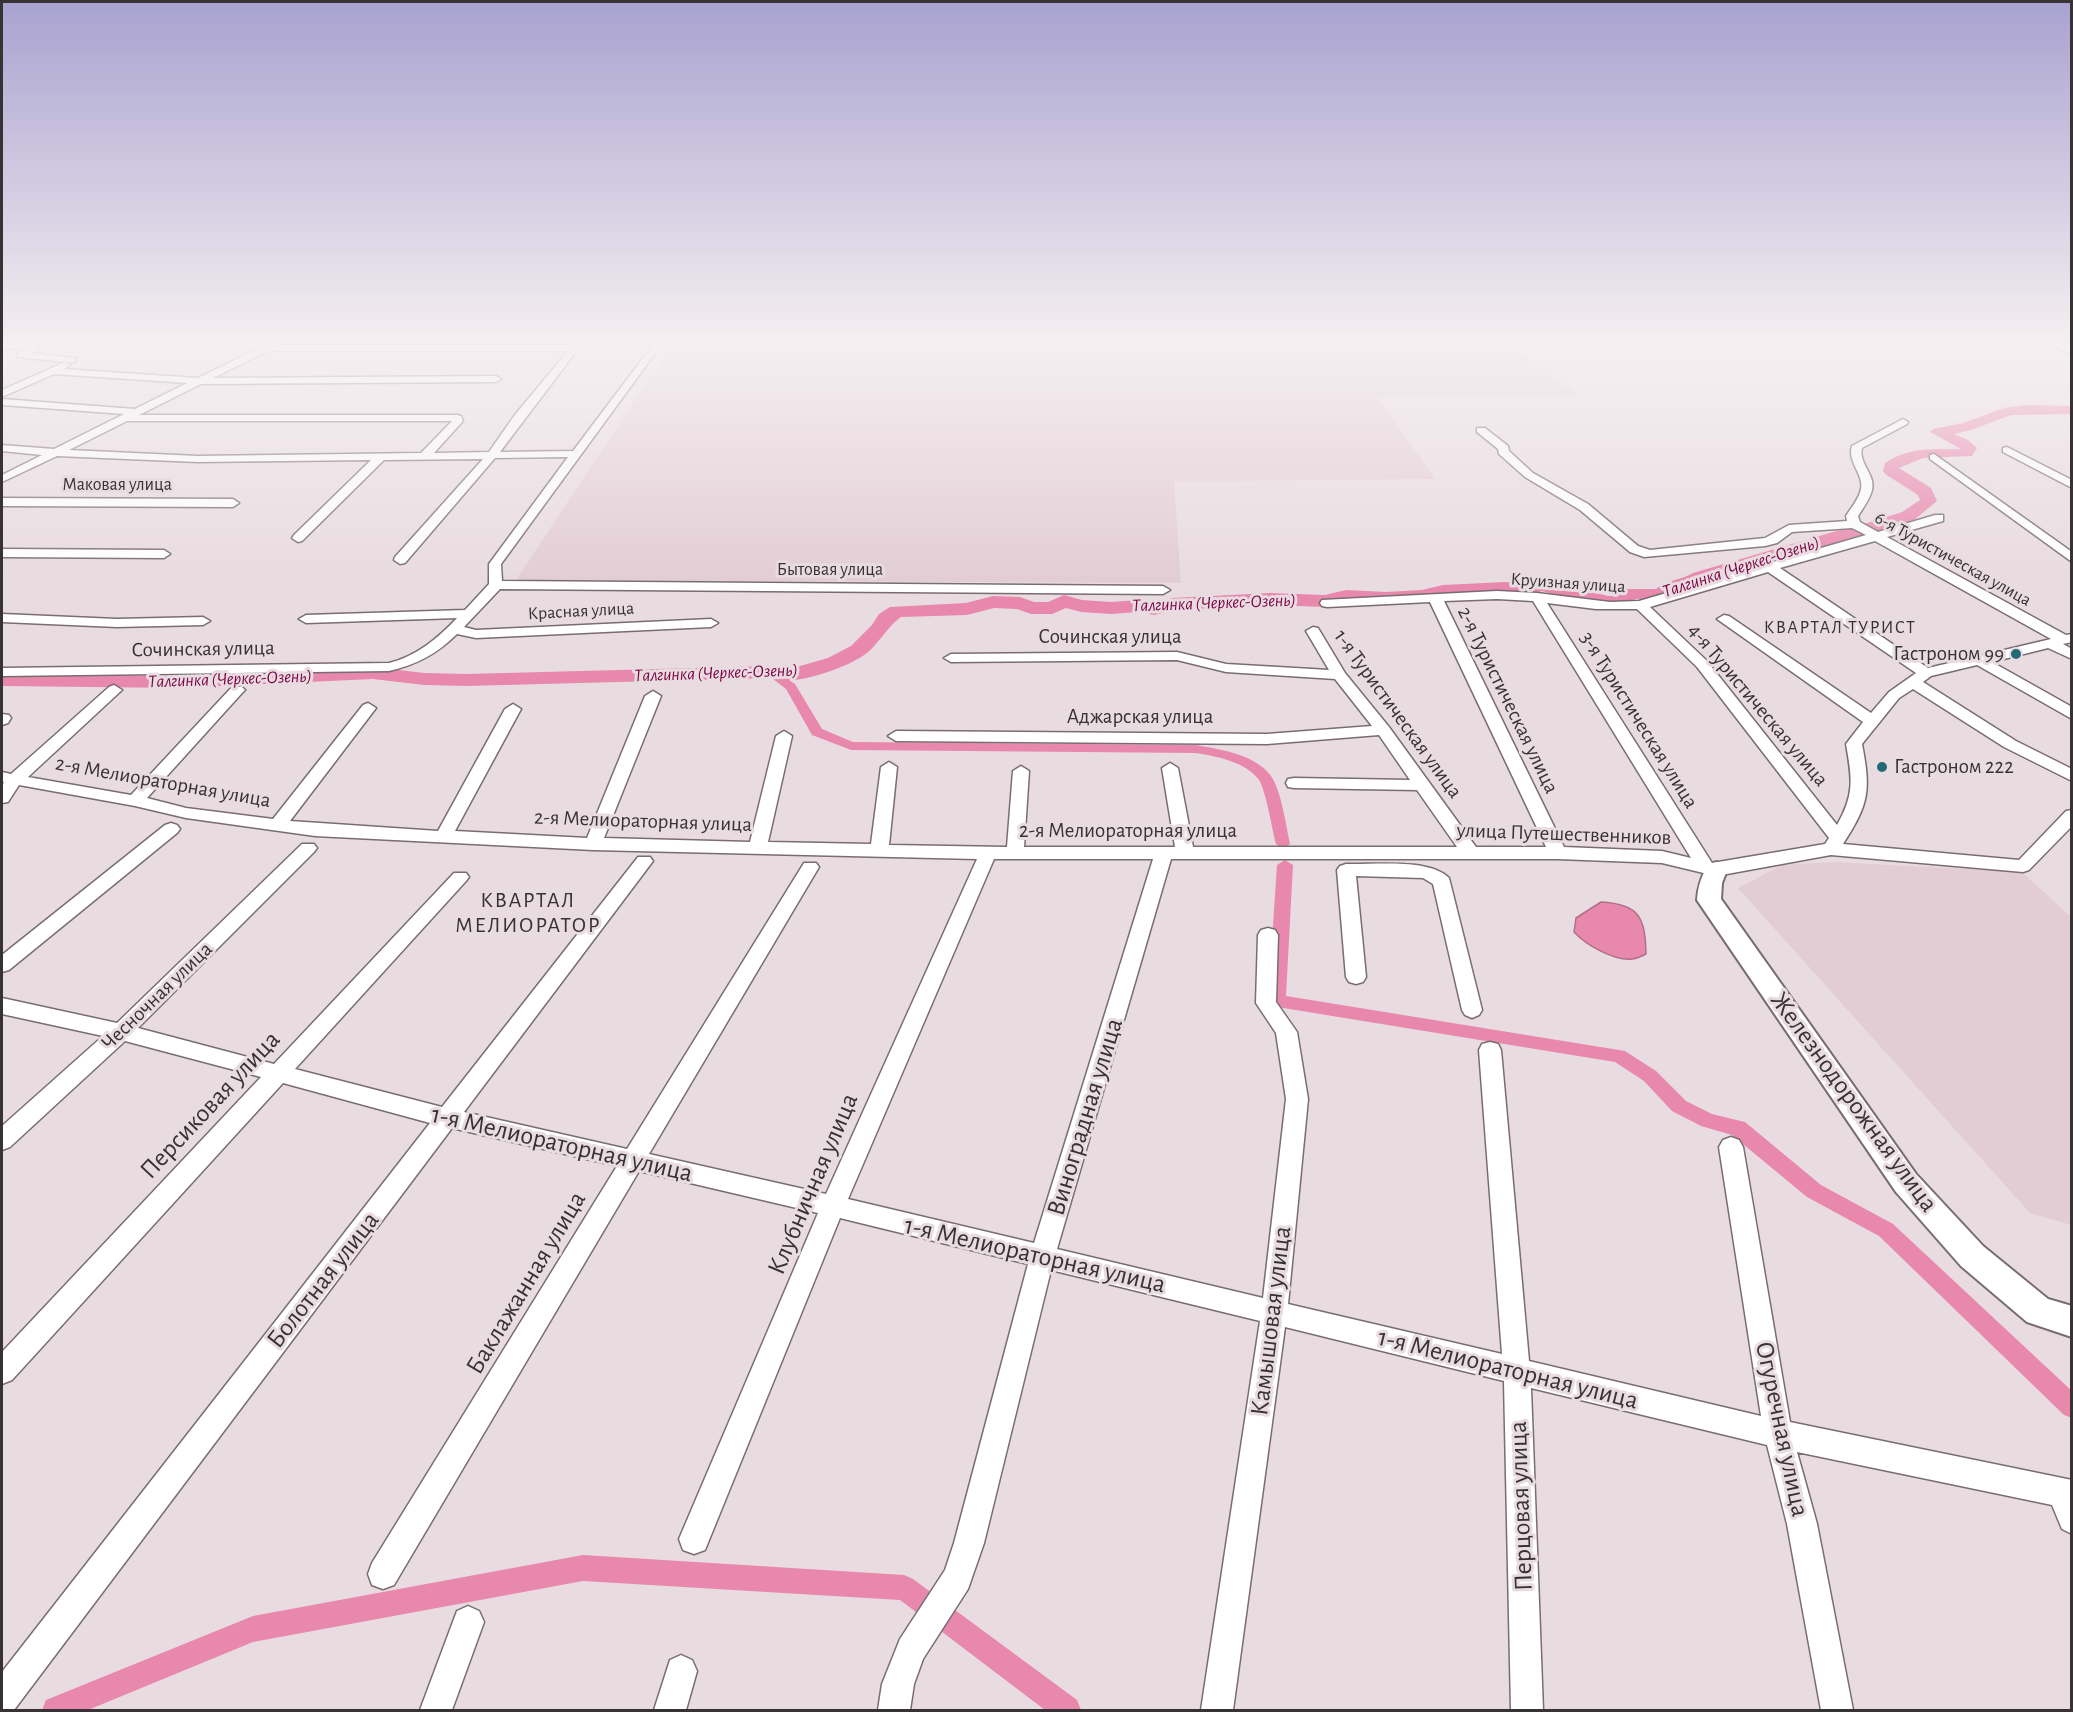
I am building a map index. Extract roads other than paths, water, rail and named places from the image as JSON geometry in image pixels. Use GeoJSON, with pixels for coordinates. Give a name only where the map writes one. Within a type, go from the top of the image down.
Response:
{"type":"FeatureCollection","features":[{"type":"Feature","properties":{"kind":"street"},"geometry":{"type":"LineString","coordinates":[[2,479],[121,421]]}},
{"type":"Feature","properties":{"kind":"street"},"geometry":{"type":"LineString","coordinates":[[425,455],[458,421]]}},
{"type":"Feature","properties":{"kind":"street"},"geometry":{"type":"LineString","coordinates":[[400,560],[492,455],[516,421]]}},
{"type":"Feature","properties":{"kind":"street"},"geometry":{"type":"LineString","coordinates":[[453,629],[496,585],[495,564],[599,421]]}},
{"type":"Feature","properties":{"kind":"street","name":"6-я Туристическая улица"},"geometry":{"type":"LineString","coordinates":[[1903,422],[1857,446],[1855,454],[1869,484],[1867,492],[1852,516],[1854,524],[2061,640],[2072,655]]}},
{"type":"Feature","properties":{"kind":"street"},"geometry":{"type":"LineString","coordinates":[[1481,430],[1504,448],[1503,452],[1529,475],[1584,507],[1640,552],[1658,553],[1765,542],[1773,540],[1789,529],[1854,524]]}},
{"type":"Feature","properties":{"kind":"street"},"geometry":{"type":"LineString","coordinates":[[2,448],[99,456],[198,459],[574,454]]}},
{"type":"Feature","properties":{"kind":"street"},"geometry":{"type":"LineString","coordinates":[[2007,450],[2072,485]]}},
{"type":"Feature","properties":{"kind":"street"},"geometry":{"type":"LineString","coordinates":[[298,538],[383,455]]}},
{"type":"Feature","properties":{"kind":"street"},"geometry":{"type":"LineString","coordinates":[[1934,457],[2072,558]]}},
{"type":"Feature","properties":{"kind":"street"},"geometry":{"type":"LineString","coordinates":[[2057,478],[2072,468]]}},
{"type":"Feature","properties":{"kind":"street","name":"Маковая улица"},"geometry":{"type":"LineString","coordinates":[[2,502],[232,503]]}},
{"type":"Feature","properties":{"kind":"street","name":"Круизная улица"},"geometry":{"type":"LineString","coordinates":[[1327,603],[1436,598],[1538,597],[1618,608],[1640,605],[1939,518]]}},
{"type":"Feature","properties":{"kind":"street"},"geometry":{"type":"LineString","coordinates":[[2,553],[165,554]]}},
{"type":"Feature","properties":{"kind":"street"},"geometry":{"type":"LineString","coordinates":[[1770,567],[2010,744],[2072,776]]}},
{"type":"Feature","properties":{"kind":"street","name":"Бытовая улица"},"geometry":{"type":"LineString","coordinates":[[496,585],[1163,590]]}},
{"type":"Feature","properties":{"kind":"street","name":"3-я Туристическая улица"},"geometry":{"type":"LineString","coordinates":[[1538,597],[1710,868]]}},
{"type":"Feature","properties":{"kind":"street","name":"2-я Туристическая улица"},"geometry":{"type":"LineString","coordinates":[[1436,598],[1558,853]]}},
{"type":"Feature","properties":{"kind":"street","name":"4-я Туристическая улица"},"geometry":{"type":"LineString","coordinates":[[1640,605],[1702,664],[1834,844]]}},
{"type":"Feature","properties":{"kind":"street"},"geometry":{"type":"LineString","coordinates":[[306,619],[468,615]]}},
{"type":"Feature","properties":{"kind":"street"},"geometry":{"type":"LineString","coordinates":[[2,618],[117,623],[204,621]]}},
{"type":"Feature","properties":{"kind":"street"},"geometry":{"type":"LineString","coordinates":[[1724,619],[1872,721]]}},
{"type":"Feature","properties":{"kind":"street","name":"Красная улица"},"geometry":{"type":"LineString","coordinates":[[453,629],[476,634],[711,623]]}},
{"type":"Feature","properties":{"kind":"street","name":"Сочинская улица"},"geometry":{"type":"LineString","coordinates":[[2,672],[389,667],[406,665],[420,658],[453,629]]}},
{"type":"Feature","properties":{"kind":"street","name":"1-я Туристическая улица"},"geometry":{"type":"LineString","coordinates":[[1313,631],[1339,675],[1383,730],[1469,851]]}},
{"type":"Feature","properties":{"kind":"street"},"geometry":{"type":"LineString","coordinates":[[1834,844],[1856,807],[1860,778],[1854,744],[1894,695],[1919,678],[2061,640]]}},
{"type":"Feature","properties":{"kind":"street","name":"Сочинская улица"},"geometry":{"type":"LineString","coordinates":[[951,657],[1177,656],[1226,668],[1339,675]]}},
{"type":"Feature","properties":{"kind":"street"},"geometry":{"type":"LineString","coordinates":[[1980,661],[2072,714]]}},
{"type":"Feature","properties":{"kind":"street"},"geometry":{"type":"LineString","coordinates":[[2,798],[8,778],[114,690]]}},
{"type":"Feature","properties":{"kind":"street"},"geometry":{"type":"LineString","coordinates":[[135,801],[237,690]]}},
{"type":"Feature","properties":{"kind":"street"},"geometry":{"type":"LineString","coordinates":[[593,844],[653,696]]}},
{"type":"Feature","properties":{"kind":"street"},"geometry":{"type":"LineString","coordinates":[[277,825],[298,801],[368,708]]}},
{"type":"Feature","properties":{"kind":"street"},"geometry":{"type":"LineString","coordinates":[[444,836],[513,709]]}},
{"type":"Feature","properties":{"kind":"street","name":"Аджарская улица"},"geometry":{"type":"LineString","coordinates":[[896,736],[1267,739],[1383,730]]}},
{"type":"Feature","properties":{"kind":"street"},"geometry":{"type":"LineString","coordinates":[[758,847],[784,736]]}},
{"type":"Feature","properties":{"kind":"street"},"geometry":{"type":"LineString","coordinates":[[879,850],[889,768]]}},
{"type":"Feature","properties":{"kind":"street"},"geometry":{"type":"LineString","coordinates":[[1170,768],[1174,853]]}},
{"type":"Feature","properties":{"kind":"street"},"geometry":{"type":"LineString","coordinates":[[1015,853],[1021,771]]}},
{"type":"Feature","properties":{"kind":"street","name":"2-я Мелиораторная улица"},"geometry":{"type":"LineString","coordinates":[[8,778],[135,801],[186,813],[315,830],[593,844],[988,853],[1287,854]]}},
{"type":"Feature","properties":{"kind":"street"},"geometry":{"type":"LineString","coordinates":[[1294,783],[1422,785]]}},
{"type":"Feature","properties":{"kind":"street","name":"улица Путешественников"},"geometry":{"type":"LineString","coordinates":[[1287,854],[1344,862],[1469,851],[1558,853],[1662,857],[1710,868],[1834,844],[2023,866],[2072,815]]}},
{"type":"Feature","properties":{"kind":"street"},"geometry":{"type":"LineString","coordinates":[[2,965],[171,829]]}},
{"type":"Feature","properties":{"kind":"street","name":"Чесночная улица"},"geometry":{"type":"LineString","coordinates":[[2,1140],[121,1032],[308,848]]}},
{"type":"Feature","properties":{"kind":"street","name":"Клубничная улица"},"geometry":{"type":"LineString","coordinates":[[694,1539],[833,1206],[988,853]]}},
{"type":"Feature","properties":{"kind":"street","name":"Виноградная улица"},"geometry":{"type":"LineString","coordinates":[[894,1710],[898,1684],[911,1650],[957,1578],[969,1543],[1042,1258],[1174,853]]}},
{"type":"Feature","properties":{"kind":"street","name":"Болотная улица"},"geometry":{"type":"LineString","coordinates":[[2,1698],[644,861]]}},
{"type":"Feature","properties":{"kind":"street"},"geometry":{"type":"LineString","coordinates":[[1356,977],[1344,862],[1424,872],[1436,876],[1442,882],[1472,1010]]}},
{"type":"Feature","properties":{"kind":"street","name":"Баклажанная улица"},"geometry":{"type":"LineString","coordinates":[[383,1574],[810,867]]}},
{"type":"Feature","properties":{"kind":"street","name":"Железнодорожная улица"},"geometry":{"type":"LineString","coordinates":[[1710,868],[1709,900],[1906,1183],[1972,1256],[2021,1298],[2038,1311],[2072,1322]]}},
{"type":"Feature","properties":{"kind":"street","name":"Персиковая улица"},"geometry":{"type":"LineString","coordinates":[[2,1371],[460,876]]}},
{"type":"Feature","properties":{"kind":"street","name":"Камышовая улица"},"geometry":{"type":"LineString","coordinates":[[1217,1710],[1274,1312],[1297,1100],[1286,1032],[1266,1003],[1268,935]]}},
{"type":"Feature","properties":{"kind":"street","name":"1-я Мелиораторная улица"},"geometry":{"type":"LineString","coordinates":[[2,1006],[121,1032],[448,1118],[833,1206],[1517,1372],[2068,1502]]}},
{"type":"Feature","properties":{"kind":"street","name":"Перцовая улица"},"geometry":{"type":"LineString","coordinates":[[1490,1050],[1517,1372],[1527,1710]]}},
{"type":"Feature","properties":{"kind":"street","name":"Огуречная улица"},"geometry":{"type":"LineString","coordinates":[[1731,1148],[1778,1434],[1802,1524],[1837,1710]]}},
{"type":"Feature","properties":{"kind":"street"},"geometry":{"type":"LineString","coordinates":[[436,1710],[468,1622]]}},
{"type":"Feature","properties":{"kind":"street"},"geometry":{"type":"LineString","coordinates":[[670,1710],[681,1671]]}},
{"type":"Feature","properties":{"kind":"waterway","name":"Талгинка (Черкес-Озень)"},"geometry":{"type":"LineString","coordinates":[[1870,528],[1908,516],[1929,501],[1925,492],[1891,471],[1891,466],[1923,454],[1966,453],[1969,448],[1963,443],[1938,432],[1966,427],[1982,421]]}},
{"type":"Feature","properties":{"kind":"waterway","name":"Талгинка (Черкес-Озень)"},"geometry":{"type":"LineString","coordinates":[[2,680],[179,682],[373,673],[424,679],[467,680],[770,672],[794,674],[835,662],[858,650],[881,628],[886,618],[897,611],[967,609],[993,602],[1020,603],[1031,608],[1052,608],[1064,601],[1081,606],[1111,608],[1138,606],[1154,609],[1173,604],[1270,599],[1325,601],[1346,596],[1386,598],[1422,596],[1443,591],[1505,588],[1525,590],[1541,585],[1608,602],[1623,601],[1630,593],[1660,595],[1667,589],[1689,584],[1700,577],[1727,571],[1856,531]]}},
{"type":"Feature","properties":{"kind":"waterway"},"geometry":{"type":"LineString","coordinates":[[770,672],[791,687],[817,732],[851,746],[1195,749],[1234,758],[1253,768],[1267,781],[1283,844]]}},
{"type":"Feature","properties":{"kind":"waterway"},"geometry":{"type":"LineString","coordinates":[[1285,865],[1277,1001],[1619,1056],[1650,1076],[1679,1106],[1708,1121],[1738,1128],[1814,1191],[1886,1230],[2072,1407]]}},
{"type":"Feature","properties":{"kind":"waterway"},"geometry":{"type":"LineString","coordinates":[[56,1710],[253,1629],[583,1568],[904,1588],[1067,1710]]}},
{"type":"Feature","properties":{"kind":"place","name":"Гастроном 99"},"geometry":{"type":"Point","coordinates":[2016,654]}},
{"type":"Feature","properties":{"kind":"place","name":"Гастроном 222"},"geometry":{"type":"Point","coordinates":[1882,767]}},
{"type":"Feature","properties":{"kind":"district","name":"КВАРТАЛ ТУРИСТ"},"geometry":{"type":"Point","coordinates":[1840,628]}},
{"type":"Feature","properties":{"kind":"district","name":"КВАРТАЛ МЕЛИОРАТОР"},"geometry":{"type":"Point","coordinates":[528,912]}}]}
